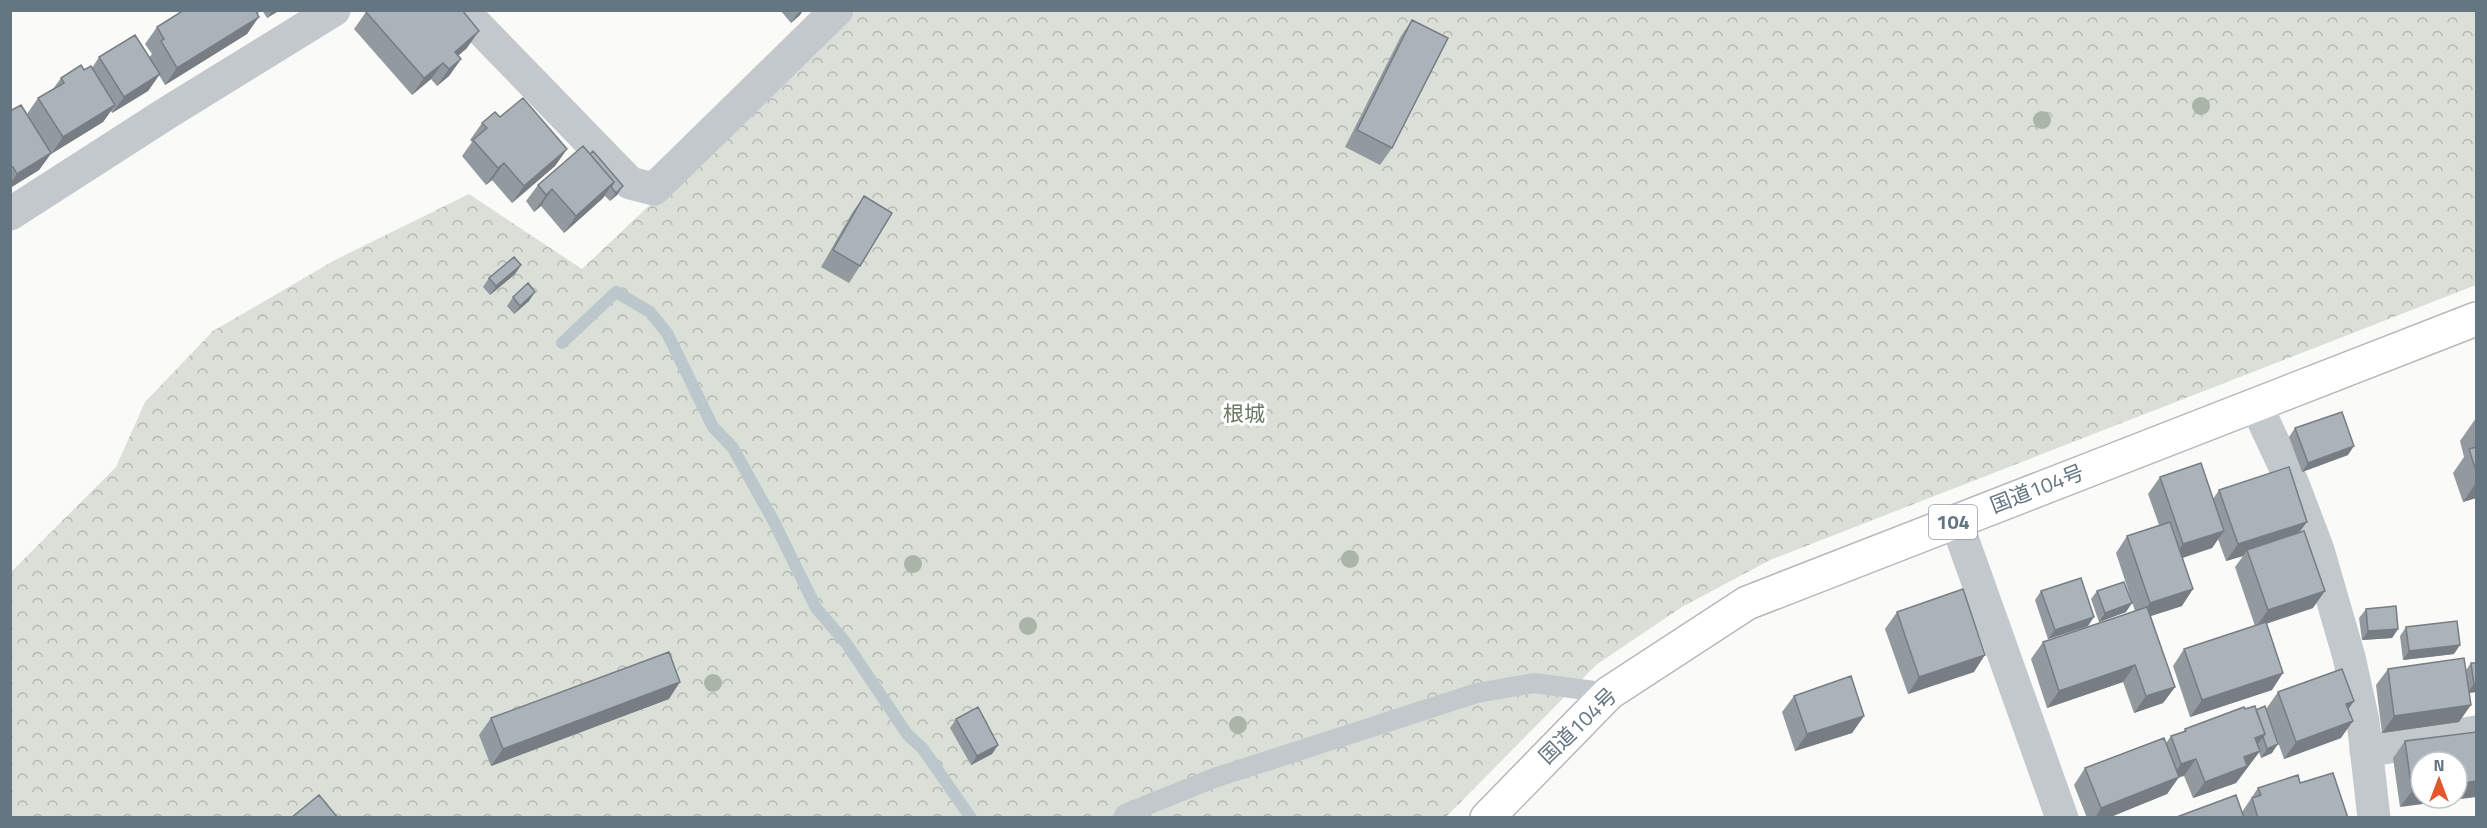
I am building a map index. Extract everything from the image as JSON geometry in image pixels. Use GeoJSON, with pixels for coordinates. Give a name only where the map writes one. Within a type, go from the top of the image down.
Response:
{"type":"FeatureCollection","features":[{"type":"Feature","properties":{"kind":"highway","name":"国道104号"},"geometry":{"type":"LineString","coordinates":[[1489,816],[1608,693],[1747,603],[2476,319]]}},
{"type":"Feature","properties":{"kind":"street"},"geometry":{"type":"LineString","coordinates":[[10,214],[334,10]]}},
{"type":"Feature","properties":{"kind":"street"},"geometry":{"type":"LineString","coordinates":[[462,10],[630,183],[654,189],[837,10]]}},
{"type":"Feature","properties":{"kind":"street"},"geometry":{"type":"LineString","coordinates":[[2256,405],[2293,484],[2318,549],[2349,657],[2363,722],[2374,818]]}},
{"type":"Feature","properties":{"kind":"street"},"geometry":{"type":"LineString","coordinates":[[1956,521],[2062,818]]}},
{"type":"Feature","properties":{"kind":"street"},"geometry":{"type":"LineString","coordinates":[[2366,751],[2476,732]]}},
{"type":"Feature","properties":{"kind":"lane"},"geometry":{"type":"LineString","coordinates":[[1123,818],[1125,814],[1214,778],[1477,693],[1534,683],[1608,693]]}},
{"type":"Feature","properties":{"kind":"green space","name":"根城"},"geometry":{"type":"Polygon","coordinates":[[[855,11],[2476,11],[2476,285],[1770,560],[1682,607],[1596,665],[1446,817],[11,818],[11,572],[116,467],[145,402],[213,331],[335,260],[469,194],[582,269],[855,11]]]}},
{"type":"Feature","properties":{"kind":"building"},"geometry":{"type":"Polygon","coordinates":[[[184,10],[255,10],[259,17],[177,68],[161,41],[164,39],[157,27],[184,10]]]}},
{"type":"Feature","properties":{"kind":"building"},"geometry":{"type":"Polygon","coordinates":[[[368,10],[462,10],[479,31],[455,52],[461,59],[449,69],[443,63],[424,78],[366,12],[368,10]]]}},
{"type":"Feature","properties":{"kind":"building"},"geometry":{"type":"Polygon","coordinates":[[[1412,20],[1448,38],[1392,148],[1357,130],[1412,20]]]}},
{"type":"Feature","properties":{"kind":"building"},"geometry":{"type":"Polygon","coordinates":[[[135,35],[160,74],[124,97],[99,57],[135,35]]]}},
{"type":"Feature","properties":{"kind":"building"},"geometry":{"type":"Polygon","coordinates":[[[81,65],[84,70],[91,66],[115,105],[63,137],[38,98],[64,83],[61,78],[81,65]]]}},
{"type":"Feature","properties":{"kind":"building"},"geometry":{"type":"Polygon","coordinates":[[[523,98],[567,149],[524,186],[504,163],[498,168],[473,140],[487,128],[482,123],[495,112],[500,117],[523,98]]]}},
{"type":"Feature","properties":{"kind":"building"},"geometry":{"type":"Polygon","coordinates":[[[21,105],[51,153],[17,174],[13,167],[10,168],[10,111],[21,105]]]}},
{"type":"Feature","properties":{"kind":"building"},"geometry":{"type":"Polygon","coordinates":[[[583,146],[614,182],[576,216],[552,189],[546,195],[538,185],[583,146]]]}},
{"type":"Feature","properties":{"kind":"building"},"geometry":{"type":"Polygon","coordinates":[[[593,151],[623,186],[616,193],[611,187],[614,182],[590,154],[593,151]]]}},
{"type":"Feature","properties":{"kind":"building"},"geometry":{"type":"Polygon","coordinates":[[[864,196],[892,213],[860,266],[833,250],[864,196]]]}},
{"type":"Feature","properties":{"kind":"building"},"geometry":{"type":"Polygon","coordinates":[[[514,257],[521,265],[496,286],[489,278],[514,257]]]}},
{"type":"Feature","properties":{"kind":"building"},"geometry":{"type":"Polygon","coordinates":[[[528,283],[535,292],[520,306],[513,297],[528,283]]]}},
{"type":"Feature","properties":{"kind":"building"},"geometry":{"type":"Polygon","coordinates":[[[2342,412],[2354,446],[2308,463],[2295,428],[2342,412]]]}},
{"type":"Feature","properties":{"kind":"building"},"geometry":{"type":"Polygon","coordinates":[[[2476,447],[2476,471],[2469,449],[2476,447]]]}},
{"type":"Feature","properties":{"kind":"building"},"geometry":{"type":"Polygon","coordinates":[[[2201,463],[2224,531],[2183,544],[2160,477],[2201,463]]]}},
{"type":"Feature","properties":{"kind":"building"},"geometry":{"type":"Polygon","coordinates":[[[2289,467],[2307,522],[2238,544],[2219,490],[2289,467]]]}},
{"type":"Feature","properties":{"kind":"building"},"geometry":{"type":"Polygon","coordinates":[[[2170,522],[2193,589],[2150,603],[2127,536],[2170,522]]]}},
{"type":"Feature","properties":{"kind":"building"},"geometry":{"type":"Polygon","coordinates":[[[2304,531],[2325,591],[2268,610],[2247,550],[2304,531]]]}},
{"type":"Feature","properties":{"kind":"building"},"geometry":{"type":"Polygon","coordinates":[[[2081,578],[2094,617],[2055,630],[2041,591],[2081,578]]]}},
{"type":"Feature","properties":{"kind":"building"},"geometry":{"type":"Polygon","coordinates":[[[2124,582],[2132,603],[2105,613],[2097,591],[2124,582]]]}},
{"type":"Feature","properties":{"kind":"building"},"geometry":{"type":"Polygon","coordinates":[[[1963,589],[1985,655],[1919,677],[1897,612],[1963,589]]]}},
{"type":"Feature","properties":{"kind":"building"},"geometry":{"type":"Polygon","coordinates":[[[2396,606],[2398,629],[2368,631],[2366,609],[2396,606]]]}},
{"type":"Feature","properties":{"kind":"building"},"geometry":{"type":"Polygon","coordinates":[[[2147,607],[2175,687],[2146,696],[2135,665],[2059,691],[2043,642],[2147,607]]]}},
{"type":"Feature","properties":{"kind":"building"},"geometry":{"type":"Polygon","coordinates":[[[2457,621],[2460,645],[2409,651],[2406,627],[2457,621]]]}},
{"type":"Feature","properties":{"kind":"building"},"geometry":{"type":"Polygon","coordinates":[[[2266,622],[2283,673],[2202,700],[2184,649],[2266,622]]]}},
{"type":"Feature","properties":{"kind":"building"},"geometry":{"type":"Polygon","coordinates":[[[669,652],[680,682],[503,749],[491,718],[669,652]]]}},
{"type":"Feature","properties":{"kind":"building"},"geometry":{"type":"Polygon","coordinates":[[[2464,658],[2471,705],[2394,716],[2388,669],[2464,658]]]}},
{"type":"Feature","properties":{"kind":"building"},"geometry":{"type":"Polygon","coordinates":[[[2471,663],[2476,663],[2476,684],[2474,684],[2471,663]]]}},
{"type":"Feature","properties":{"kind":"building"},"geometry":{"type":"Polygon","coordinates":[[[2342,669],[2354,701],[2346,704],[2353,721],[2296,742],[2278,692],[2342,669]]]}},
{"type":"Feature","properties":{"kind":"building"},"geometry":{"type":"Polygon","coordinates":[[[1851,676],[1864,716],[1807,734],[1794,696],[1851,676]]]}},
{"type":"Feature","properties":{"kind":"building"},"geometry":{"type":"Polygon","coordinates":[[[2255,706],[2265,734],[2255,738],[2260,751],[2244,757],[2247,766],[2205,782],[2196,759],[2181,764],[2171,736],[2244,707],[2245,709],[2255,706]]]}},
{"type":"Feature","properties":{"kind":"building"},"geometry":{"type":"Polygon","coordinates":[[[2265,706],[2278,744],[2267,749],[2263,737],[2265,734],[2256,710],[2265,706]]]}},
{"type":"Feature","properties":{"kind":"building"},"geometry":{"type":"Polygon","coordinates":[[[978,707],[998,745],[977,756],[956,719],[978,707]]]}},
{"type":"Feature","properties":{"kind":"building"},"geometry":{"type":"Polygon","coordinates":[[[2476,732],[2476,781],[2469,782],[2469,750],[2409,750],[2409,770],[2405,741],[2476,732]]]}},
{"type":"Feature","properties":{"kind":"building"},"geometry":{"type":"Polygon","coordinates":[[[2164,738],[2179,777],[2101,808],[2085,768],[2164,738]]]}},
{"type":"Feature","properties":{"kind":"building"},"geometry":{"type":"Polygon","coordinates":[[[2333,773],[2348,818],[2258,818],[2252,798],[2261,795],[2258,788],[2298,775],[2300,783],[2333,773]]]}},
{"type":"Feature","properties":{"kind":"building"},"geometry":{"type":"Polygon","coordinates":[[[319,795],[338,818],[291,818],[319,795]]]}},
{"type":"Feature","properties":{"kind":"building"},"geometry":{"type":"Polygon","coordinates":[[[2236,795],[2244,818],[2174,818],[2236,795]]]}},
{"type":"Feature","properties":{"kind":"waterway"},"geometry":{"type":"LineString","coordinates":[[562,343],[616,292],[650,312],[667,333],[713,427],[733,448],[774,522],[816,608],[846,643],[907,734],[923,749],[971,818]]}}]}
